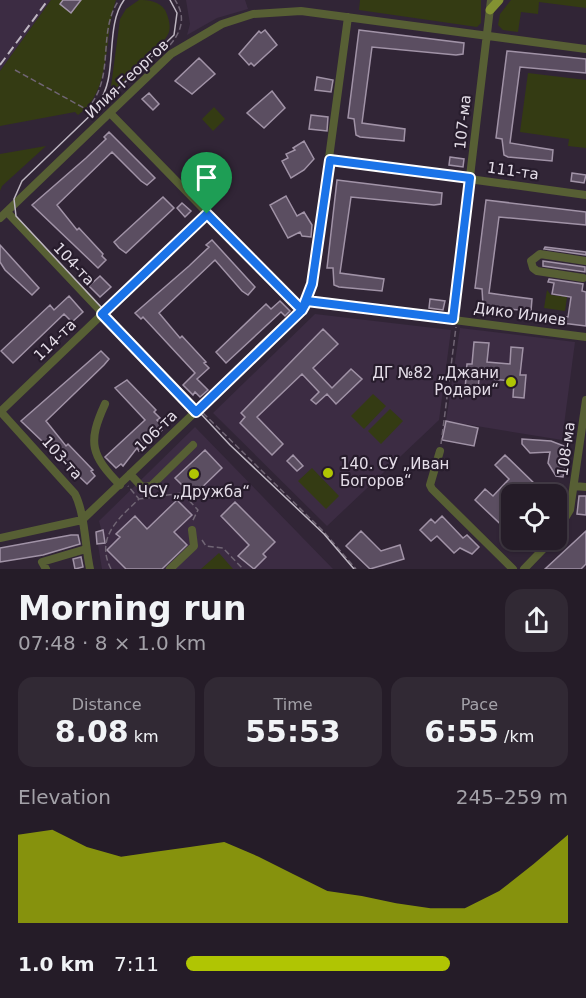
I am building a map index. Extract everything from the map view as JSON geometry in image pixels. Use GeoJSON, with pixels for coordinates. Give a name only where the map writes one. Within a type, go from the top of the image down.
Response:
{"type":"FeatureCollection","features":[{"type":"Feature","properties":{"kind":"main road"},"geometry":{"type":"LineString","coordinates":[[491,5],[499,0]]}},
{"type":"Feature","properties":{"kind":"street","name":"107-ма"},"geometry":{"type":"LineString","coordinates":[[455,319],[491,5]]}},
{"type":"Feature","properties":{"kind":"street","name":"Илия Георгов"},"geometry":{"type":"LineString","coordinates":[[0,218],[171,54],[222,24],[253,14],[301,11],[486,38],[586,49]]}},
{"type":"Feature","properties":{"kind":"street","name":"106-та"},"geometry":{"type":"LineString","coordinates":[[82,520],[302,310],[307,301],[312,284],[330,160],[348,18]]}},
{"type":"Feature","properties":{"kind":"street"},"geometry":{"type":"LineString","coordinates":[[110,113],[302,310]]}},
{"type":"Feature","properties":{"kind":"street","name":"111-та"},"geometry":{"type":"LineString","coordinates":[[330,160],[586,195]]}},
{"type":"Feature","properties":{"kind":"street","name":"104-та"},"geometry":{"type":"LineString","coordinates":[[7,212],[196,412]]}},
{"type":"Feature","properties":{"kind":"street","name":"114-та"},"geometry":{"type":"LineString","coordinates":[[0,411],[207,214]]}},
{"type":"Feature","properties":{"kind":"street"},"geometry":{"type":"LineString","coordinates":[[583,278],[537,271],[533,268],[531,261],[540,254],[586,261]]}},
{"type":"Feature","properties":{"kind":"street","name":"Дико Илиев"},"geometry":{"type":"LineString","coordinates":[[307,301],[586,337]]}},
{"type":"Feature","properties":{"kind":"street","name":"108-ма"},"geometry":{"type":"LineString","coordinates":[[567,515],[574,486],[586,400]]}},
{"type":"Feature","properties":{"kind":"street"},"geometry":{"type":"LineString","coordinates":[[105,404],[95,428],[93,446],[102,466],[120,485]]}},
{"type":"Feature","properties":{"kind":"street","name":"103-та"},"geometry":{"type":"LineString","coordinates":[[0,411],[75,494],[81,506],[88,569]]}},
{"type":"Feature","properties":{"kind":"street"},"geometry":{"type":"LineString","coordinates":[[130,474],[146,488],[193,445]]}},
{"type":"Feature","properties":{"kind":"street"},"geometry":{"type":"LineString","coordinates":[[440,451],[430,485],[432,489],[513,569]]}},
{"type":"Feature","properties":{"kind":"street"},"geometry":{"type":"LineString","coordinates":[[574,486],[586,487]]}},
{"type":"Feature","properties":{"kind":"street"},"geometry":{"type":"LineString","coordinates":[[0,538],[82,520]]}},
{"type":"Feature","properties":{"kind":"street"},"geometry":{"type":"LineString","coordinates":[[170,569],[194,546],[192,530]]}},
{"type":"Feature","properties":{"kind":"street"},"geometry":{"type":"LineString","coordinates":[[46,569],[42,562],[86,549]]}},
{"type":"Feature","properties":{"kind":"street"},"geometry":{"type":"LineString","coordinates":[[524,569],[542,550]]}},
{"type":"Feature","properties":{"kind":"path"},"geometry":{"type":"LineString","coordinates":[[86,110],[98,96],[103,81],[110,30],[119,0]]}},
{"type":"Feature","properties":{"kind":"path"},"geometry":{"type":"LineString","coordinates":[[165,50],[180,32],[182,15],[175,0]]}},
{"type":"Feature","properties":{"kind":"path"},"geometry":{"type":"LineString","coordinates":[[15,70],[86,110],[98,124]]}},
{"type":"Feature","properties":{"kind":"path"},"geometry":{"type":"LineString","coordinates":[[440,451],[455,319]]}},
{"type":"Feature","properties":{"kind":"path"},"geometry":{"type":"LineString","coordinates":[[208,418],[323,531],[356,569]]}},
{"type":"Feature","properties":{"kind":"path"},"geometry":{"type":"LineString","coordinates":[[111,569],[105,557],[111,526],[139,499],[130,490]]}},
{"type":"Feature","properties":{"kind":"shaded area"},"geometry":{"type":"Polygon","coordinates":[[[0,0],[51,0],[0,71],[0,0]]]}},
{"type":"Feature","properties":{"kind":"shaded area"},"geometry":{"type":"Polygon","coordinates":[[[186,0],[245,0],[248,9],[217,18],[187,35],[190,24],[186,0]]]}},
{"type":"Feature","properties":{"kind":"shaded area","name":"140. СУ „Иван Богоров“"},"geometry":{"type":"Polygon","coordinates":[[[315,314],[451,330],[439,420],[327,526],[213,413],[315,314]]]}},
{"type":"Feature","properties":{"kind":"shaded area","name":"ДГ №82 „Джани Родари“"},"geometry":{"type":"Polygon","coordinates":[[[460,328],[575,342],[562,440],[446,421],[460,328]]]}},
{"type":"Feature","properties":{"kind":"shaded area","name":"ЧСУ „Дружба“"},"geometry":{"type":"Polygon","coordinates":[[[195,427],[333,569],[102,569],[98,545],[105,544],[99,521],[195,427]]]}},
{"type":"Feature","properties":{"kind":"green space"},"geometry":{"type":"Polygon","coordinates":[[[51,0],[116,0],[102,78],[97,92],[89,105],[78,115],[75,112],[0,126],[0,71],[51,0]]]}},
{"type":"Feature","properties":{"kind":"green space"},"geometry":{"type":"Polygon","coordinates":[[[139,0],[154,2],[163,7],[169,21],[169,32],[151,55],[110,94],[120,19],[126,9],[139,0]]]}},
{"type":"Feature","properties":{"kind":"green space"},"geometry":{"type":"Polygon","coordinates":[[[360,0],[481,0],[481,23],[477,27],[359,10],[360,0]]]}},
{"type":"Feature","properties":{"kind":"green space"},"geometry":{"type":"Polygon","coordinates":[[[511,0],[586,0],[586,8],[539,2],[538,14],[521,12],[518,32],[503,30],[498,25],[500,14],[511,0]]]}},
{"type":"Feature","properties":{"kind":"green space"},"geometry":{"type":"Polygon","coordinates":[[[528,73],[586,80],[586,148],[568,146],[569,139],[520,132],[528,73]]]}},
{"type":"Feature","properties":{"kind":"green space"},"geometry":{"type":"Polygon","coordinates":[[[214,107],[225,119],[213,131],[202,119],[214,107]]]}},
{"type":"Feature","properties":{"kind":"green space"},"geometry":{"type":"Polygon","coordinates":[[[46,146],[2,186],[0,191],[0,154],[46,146]]]}},
{"type":"Feature","properties":{"kind":"green space"},"geometry":{"type":"Polygon","coordinates":[[[547,290],[551,295],[567,297],[565,311],[544,308],[547,290]]]}},
{"type":"Feature","properties":{"kind":"green space"},"geometry":{"type":"Polygon","coordinates":[[[373,394],[386,406],[364,429],[351,416],[373,394]]]}},
{"type":"Feature","properties":{"kind":"green space"},"geometry":{"type":"Polygon","coordinates":[[[390,409],[403,421],[381,444],[368,431],[390,409]]]}},
{"type":"Feature","properties":{"kind":"green space"},"geometry":{"type":"Polygon","coordinates":[[[312,468],[339,496],[326,509],[298,481],[312,468]]]}},
{"type":"Feature","properties":{"kind":"green space"},"geometry":{"type":"Polygon","coordinates":[[[219,553],[233,569],[201,569],[219,553]]]}},
{"type":"Feature","properties":{"kind":"building"},"geometry":{"type":"Polygon","coordinates":[[[63,0],[81,0],[71,13],[60,4],[63,0]]]}},
{"type":"Feature","properties":{"kind":"building"},"geometry":{"type":"Polygon","coordinates":[[[265,30],[277,45],[254,66],[251,63],[249,65],[239,54],[259,31],[261,33],[265,30]]]}},
{"type":"Feature","properties":{"kind":"building"},"geometry":{"type":"Polygon","coordinates":[[[359,30],[464,43],[463,54],[456,55],[372,47],[362,123],[405,129],[404,141],[360,137],[356,135],[354,119],[348,118],[359,30]]]}},
{"type":"Feature","properties":{"kind":"building"},"geometry":{"type":"Polygon","coordinates":[[[507,51],[586,59],[586,73],[520,67],[510,143],[553,150],[552,161],[508,157],[504,155],[502,139],[496,138],[507,51]]]}},
{"type":"Feature","properties":{"kind":"building"},"geometry":{"type":"Polygon","coordinates":[[[199,58],[215,74],[192,94],[175,81],[199,58]]]}},
{"type":"Feature","properties":{"kind":"building"},"geometry":{"type":"Polygon","coordinates":[[[317,77],[333,80],[331,92],[315,90],[317,77]]]}},
{"type":"Feature","properties":{"kind":"building"},"geometry":{"type":"Polygon","coordinates":[[[272,91],[285,108],[264,128],[247,113],[272,91]]]}},
{"type":"Feature","properties":{"kind":"building"},"geometry":{"type":"Polygon","coordinates":[[[149,93],[159,104],[153,110],[142,99],[149,93]]]}},
{"type":"Feature","properties":{"kind":"building"},"geometry":{"type":"Polygon","coordinates":[[[311,115],[328,117],[327,131],[309,129],[311,115]]]}},
{"type":"Feature","properties":{"kind":"building"},"geometry":{"type":"Polygon","coordinates":[[[109,132],[155,178],[147,185],[112,152],[57,205],[77,230],[79,228],[103,254],[106,260],[98,268],[32,205],[86,158],[106,139],[104,137],[109,132]]]}},
{"type":"Feature","properties":{"kind":"building"},"geometry":{"type":"Polygon","coordinates":[[[304,141],[314,159],[304,170],[291,178],[282,161],[288,158],[286,154],[295,150],[293,148],[304,141]]]}},
{"type":"Feature","properties":{"kind":"building"},"geometry":{"type":"Polygon","coordinates":[[[450,157],[464,159],[463,167],[449,165],[450,157]]]}},
{"type":"Feature","properties":{"kind":"building"},"geometry":{"type":"Polygon","coordinates":[[[572,173],[586,175],[584,183],[571,181],[572,173]]]}},
{"type":"Feature","properties":{"kind":"building"},"geometry":{"type":"Polygon","coordinates":[[[337,180],[442,193],[441,204],[434,205],[351,197],[340,273],[384,279],[382,291],[334,285],[333,268],[327,268],[337,180]]]}},
{"type":"Feature","properties":{"kind":"building"},"geometry":{"type":"Polygon","coordinates":[[[286,196],[297,216],[304,212],[312,225],[311,237],[302,236],[300,232],[288,238],[270,205],[286,196]]]}},
{"type":"Feature","properties":{"kind":"building"},"geometry":{"type":"Polygon","coordinates":[[[163,197],[174,208],[126,253],[119,248],[114,242],[163,197]]]}},
{"type":"Feature","properties":{"kind":"building"},"geometry":{"type":"Polygon","coordinates":[[[486,200],[586,212],[586,225],[499,217],[489,293],[532,299],[531,311],[487,307],[483,305],[482,289],[475,288],[486,200]]]}},
{"type":"Feature","properties":{"kind":"building"},"geometry":{"type":"Polygon","coordinates":[[[182,203],[191,211],[185,217],[177,208],[182,203]]]}},
{"type":"Feature","properties":{"kind":"building"},"geometry":{"type":"Polygon","coordinates":[[[212,240],[255,287],[248,295],[242,291],[215,260],[159,313],[180,338],[182,336],[206,362],[204,363],[209,368],[197,379],[208,390],[200,397],[195,392],[193,395],[183,385],[195,373],[143,317],[141,319],[135,313],[189,266],[209,247],[206,245],[212,240]]]}},
{"type":"Feature","properties":{"kind":"building"},"geometry":{"type":"Polygon","coordinates":[[[0,245],[39,288],[32,295],[5,270],[0,262],[0,245]]]}},
{"type":"Feature","properties":{"kind":"building"},"geometry":{"type":"Polygon","coordinates":[[[545,247],[586,252],[586,255],[544,249],[545,247]]]}},
{"type":"Feature","properties":{"kind":"building"},"geometry":{"type":"Polygon","coordinates":[[[543,261],[585,267],[585,272],[543,266],[543,261]]]}},
{"type":"Feature","properties":{"kind":"building"},"geometry":{"type":"Polygon","coordinates":[[[100,276],[111,287],[100,297],[89,286],[100,276]]]}},
{"type":"Feature","properties":{"kind":"building"},"geometry":{"type":"Polygon","coordinates":[[[549,279],[583,284],[582,291],[586,292],[586,326],[554,322],[555,315],[568,317],[571,297],[552,294],[554,283],[548,282],[549,279]]]}},
{"type":"Feature","properties":{"kind":"building"},"geometry":{"type":"Polygon","coordinates":[[[69,296],[83,312],[72,322],[64,314],[13,363],[1,351],[50,305],[54,310],[69,296]]]}},
{"type":"Feature","properties":{"kind":"building"},"geometry":{"type":"Polygon","coordinates":[[[430,299],[445,301],[443,310],[429,308],[430,299]]]}},
{"type":"Feature","properties":{"kind":"building"},"geometry":{"type":"Polygon","coordinates":[[[280,301],[290,311],[285,316],[281,312],[226,363],[216,352],[266,304],[271,309],[280,301]]]}},
{"type":"Feature","properties":{"kind":"building"},"geometry":{"type":"Polygon","coordinates":[[[323,329],[338,344],[313,368],[332,388],[351,369],[362,379],[336,404],[327,394],[316,404],[311,400],[319,392],[302,374],[257,417],[283,444],[272,455],[240,423],[245,417],[241,413],[323,329]]]}},
{"type":"Feature","properties":{"kind":"building"},"geometry":{"type":"Polygon","coordinates":[[[474,342],[489,343],[487,362],[510,364],[511,347],[523,348],[520,375],[526,375],[524,398],[513,397],[514,381],[479,378],[478,391],[465,390],[467,364],[472,364],[474,342]]]}},
{"type":"Feature","properties":{"kind":"building"},"geometry":{"type":"Polygon","coordinates":[[[101,351],[109,359],[46,421],[66,446],[68,444],[93,470],[91,471],[95,476],[87,484],[21,421],[101,351]]]}},
{"type":"Feature","properties":{"kind":"building"},"geometry":{"type":"Polygon","coordinates":[[[127,380],[156,410],[154,412],[160,418],[157,420],[162,425],[159,428],[162,430],[156,435],[153,433],[144,442],[147,444],[139,451],[137,448],[123,466],[121,464],[116,468],[105,457],[145,420],[115,388],[127,380]]]}},
{"type":"Feature","properties":{"kind":"building"},"geometry":{"type":"Polygon","coordinates":[[[446,421],[478,428],[474,446],[442,440],[446,421]]]}},
{"type":"Feature","properties":{"kind":"building"},"geometry":{"type":"Polygon","coordinates":[[[522,439],[551,441],[564,446],[563,458],[566,459],[563,477],[556,476],[548,463],[550,452],[530,453],[522,444],[522,439]]]}},
{"type":"Feature","properties":{"kind":"building"},"geometry":{"type":"Polygon","coordinates":[[[205,450],[222,468],[193,496],[175,478],[205,450]]]}},
{"type":"Feature","properties":{"kind":"building"},"geometry":{"type":"Polygon","coordinates":[[[293,455],[303,466],[297,471],[287,461],[293,455]]]}},
{"type":"Feature","properties":{"kind":"building"},"geometry":{"type":"Polygon","coordinates":[[[505,455],[535,484],[504,484],[509,479],[495,465],[505,455]]]}},
{"type":"Feature","properties":{"kind":"building"},"geometry":{"type":"Polygon","coordinates":[[[501,488],[501,525],[475,500],[485,489],[493,496],[501,488]]]}},
{"type":"Feature","properties":{"kind":"building"},"geometry":{"type":"Polygon","coordinates":[[[579,496],[586,496],[586,515],[577,514],[579,496]]]}},
{"type":"Feature","properties":{"kind":"building"},"geometry":{"type":"Polygon","coordinates":[[[177,500],[192,515],[174,532],[187,545],[162,569],[126,569],[107,550],[120,537],[116,534],[135,516],[147,529],[177,500]]]}},
{"type":"Feature","properties":{"kind":"building"},"geometry":{"type":"Polygon","coordinates":[[[235,502],[275,542],[263,554],[266,557],[254,569],[238,556],[249,545],[221,516],[235,502]]]}},
{"type":"Feature","properties":{"kind":"building"},"geometry":{"type":"Polygon","coordinates":[[[442,516],[463,538],[467,535],[479,547],[472,554],[460,548],[454,553],[437,536],[431,541],[420,530],[431,519],[435,523],[442,516]]]}},
{"type":"Feature","properties":{"kind":"building"},"geometry":{"type":"Polygon","coordinates":[[[103,530],[105,543],[97,544],[96,532],[103,530]]]}},
{"type":"Feature","properties":{"kind":"building"},"geometry":{"type":"Polygon","coordinates":[[[361,531],[381,551],[400,545],[404,559],[370,569],[346,546],[361,531]]]}},
{"type":"Feature","properties":{"kind":"building"},"geometry":{"type":"Polygon","coordinates":[[[586,531],[586,564],[581,569],[545,569],[567,550],[586,531]]]}},
{"type":"Feature","properties":{"kind":"building"},"geometry":{"type":"Polygon","coordinates":[[[78,535],[80,544],[43,555],[0,562],[0,548],[78,535]]]}},
{"type":"Feature","properties":{"kind":"building"},"geometry":{"type":"Polygon","coordinates":[[[81,557],[83,567],[75,569],[73,559],[81,557]]]}},
{"type":"Feature","properties":{"kind":"tram line"},"geometry":{"type":"LineString","coordinates":[[98,103],[108,80],[114,24],[124,0]]}},
{"type":"Feature","properties":{"kind":"tram line"},"geometry":{"type":"LineString","coordinates":[[170,0],[177,13],[174,35],[22,181],[14,199],[16,216],[230,445],[324,534],[354,569]]}},
{"type":"Feature","properties":{"kind":"railway"},"geometry":{"type":"LineString","coordinates":[[0,65],[48,0]]}},
{"type":"Feature","properties":{"kind":"place","name":"ДГ №82 „Джани Родари“"},"geometry":{"type":"Point","coordinates":[511,382]}},
{"type":"Feature","properties":{"kind":"place","name":"140. СУ „Иван Богоров“"},"geometry":{"type":"Point","coordinates":[328,473]}},
{"type":"Feature","properties":{"kind":"place","name":"ЧСУ „Дружба“"},"geometry":{"type":"Point","coordinates":[194,474]}},
{"type":"Feature","properties":{"kind":"route"},"geometry":{"type":"LineString","coordinates":[[207,214],[102,314],[196,412],[302,310],[307,301],[453,319],[470,178],[330,160],[312,284],[302,310],[207,214]]}}]}
